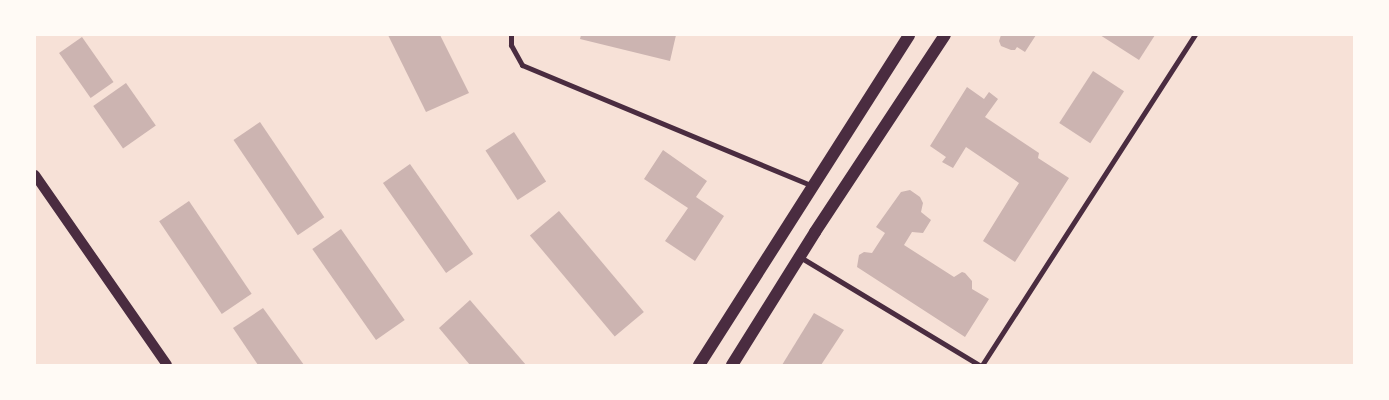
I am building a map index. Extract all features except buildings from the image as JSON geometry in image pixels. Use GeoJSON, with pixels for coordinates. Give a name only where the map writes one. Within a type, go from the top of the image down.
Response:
{"type":"FeatureCollection","features":[{"type":"Feature","properties":{"kind":"main road"},"geometry":{"type":"LineString","coordinates":[[699,365],[909,35]]}},
{"type":"Feature","properties":{"kind":"main road"},"geometry":{"type":"LineString","coordinates":[[732,365],[945,35]]}},
{"type":"Feature","properties":{"kind":"main road"},"geometry":{"type":"LineString","coordinates":[[35,175],[167,365]]}},
{"type":"Feature","properties":{"kind":"street"},"geometry":{"type":"LineString","coordinates":[[511,35],[511,45],[522,65],[813,186]]}},
{"type":"Feature","properties":{"kind":"street"},"geometry":{"type":"LineString","coordinates":[[800,257],[980,365],[1195,35]]}}]}
